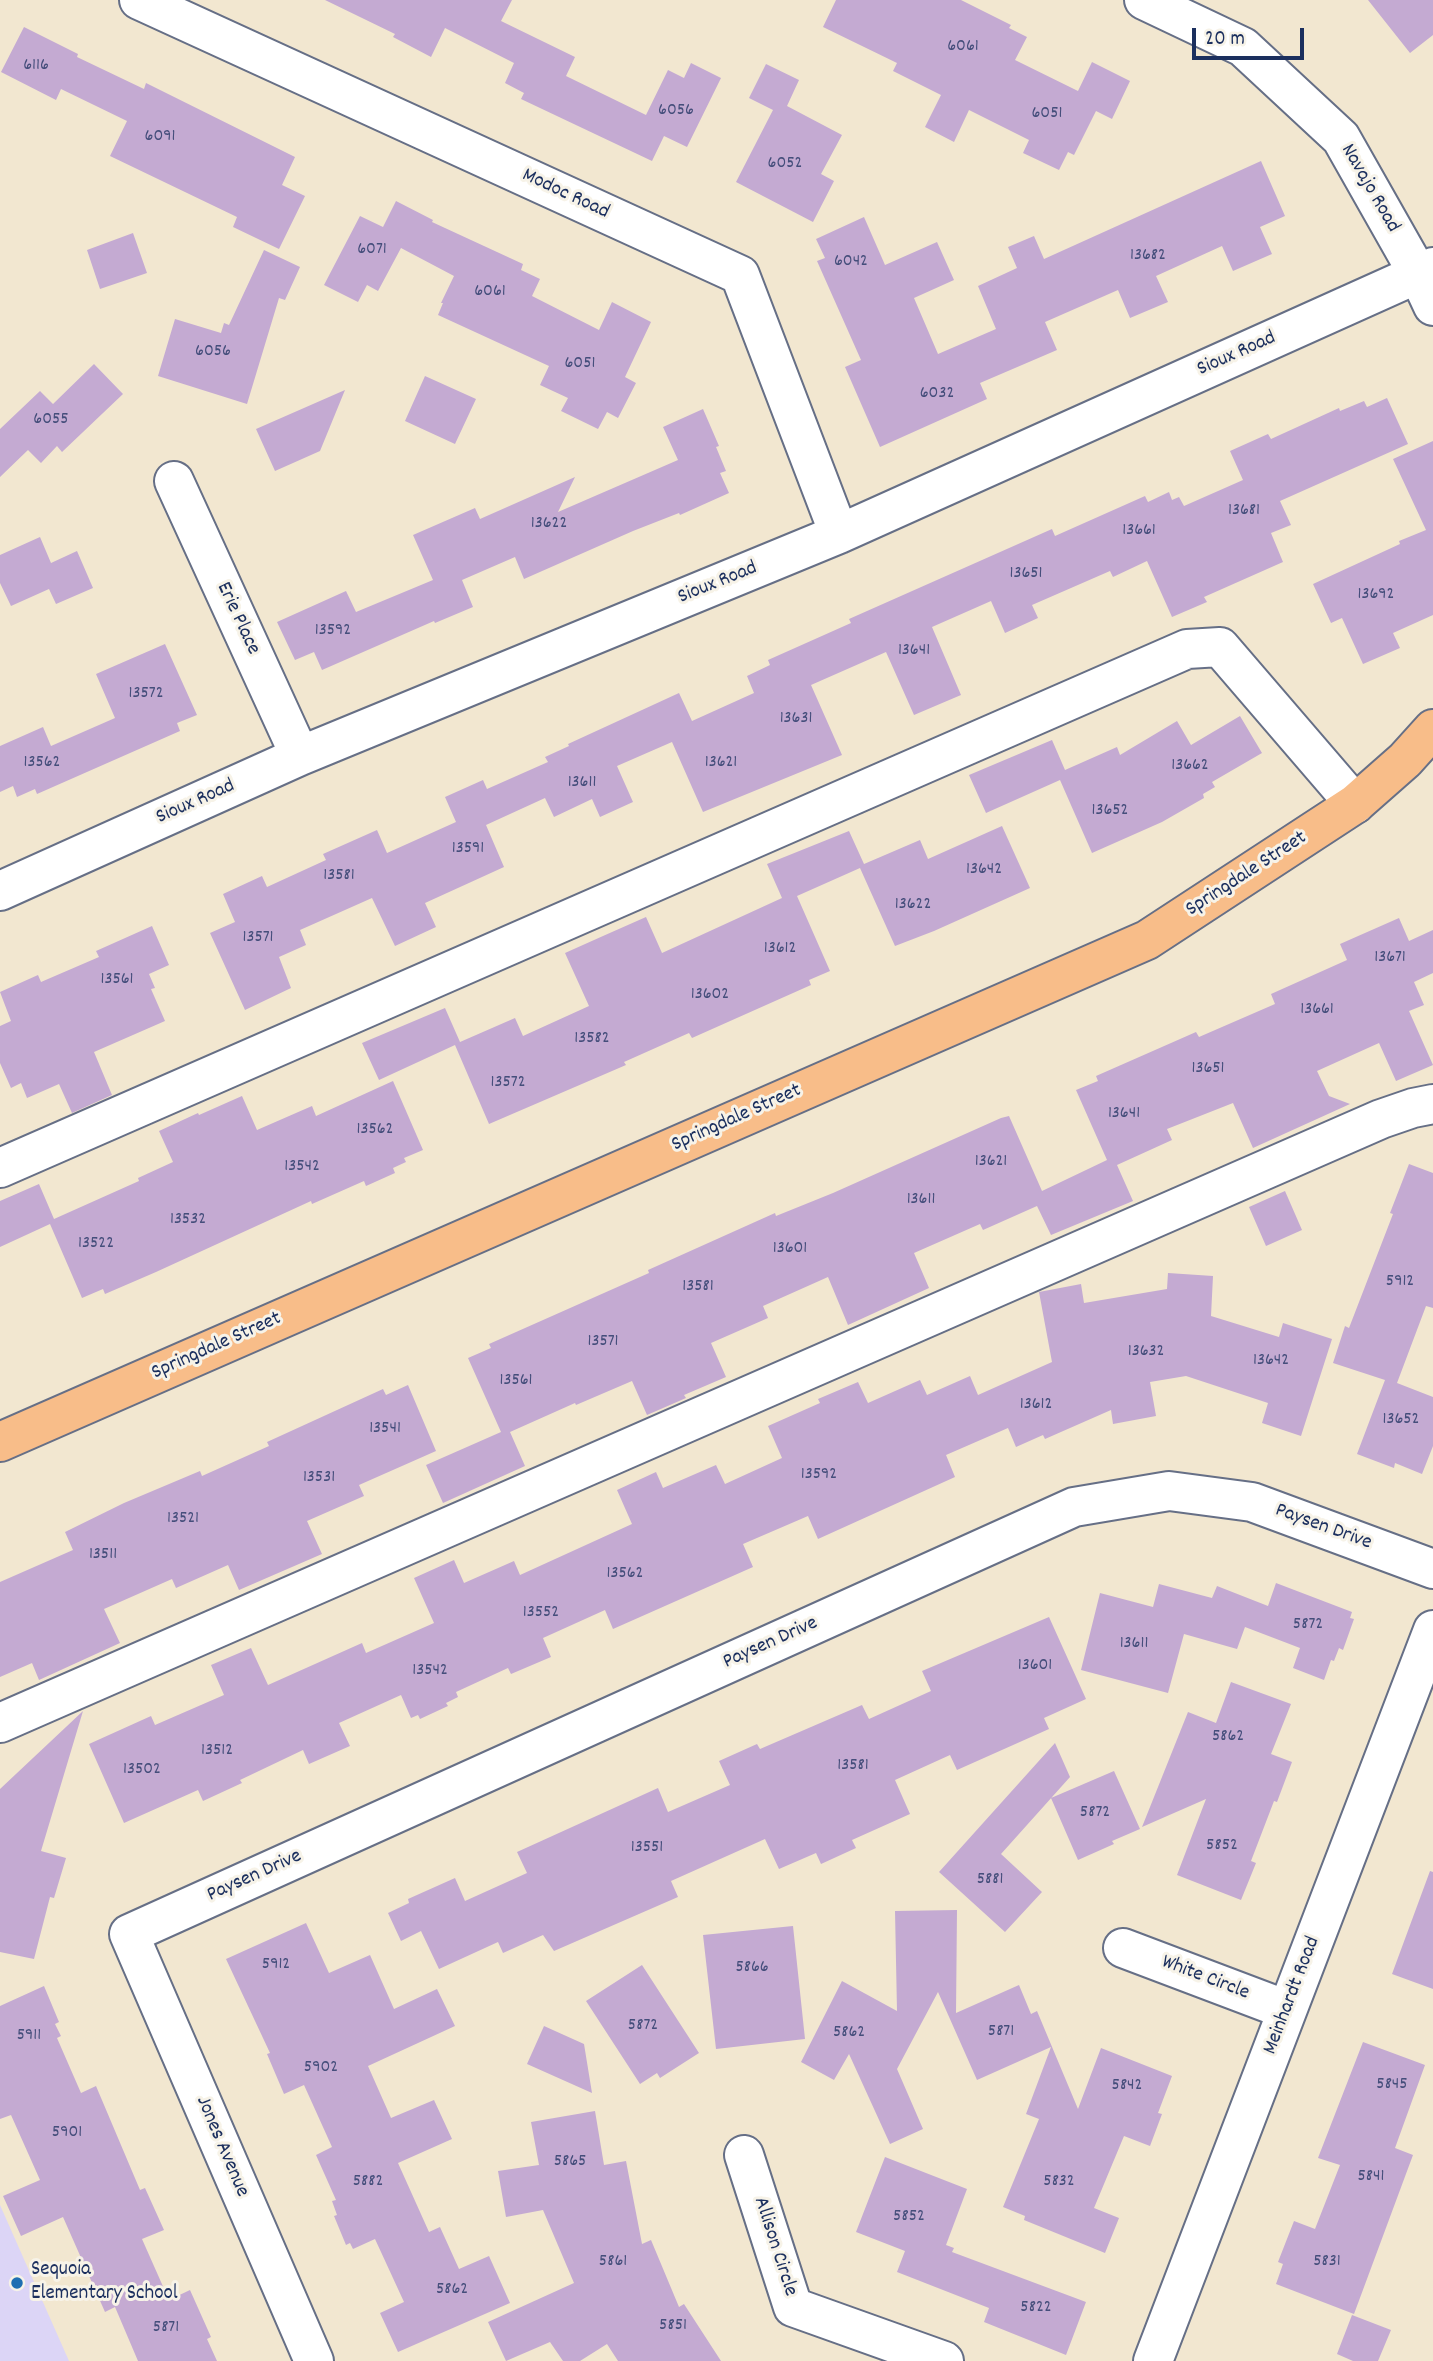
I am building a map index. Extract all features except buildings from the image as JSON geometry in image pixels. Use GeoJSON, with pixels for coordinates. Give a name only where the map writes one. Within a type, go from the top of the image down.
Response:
{"type":"FeatureCollection","features":[{"type":"Feature","properties":{"kind":"main road","name":"Springdale Street"},"geometry":{"type":"LineString","coordinates":[[0,1442],[1147,940],[1355,804],[1405,760],[1433,729]]}},
{"type":"Feature","properties":{"kind":"street","name":"Modoc Road"},"geometry":{"type":"LineString","coordinates":[[139,0],[740,275],[839,534]]}},
{"type":"Feature","properties":{"kind":"street","name":"Navajo Road"},"geometry":{"type":"LineString","coordinates":[[1144,0],[1243,47],[1341,138],[1428,282]]}},
{"type":"Feature","properties":{"kind":"street","name":"Sioux Road"},"geometry":{"type":"LineString","coordinates":[[0,891],[300,757],[839,534],[1428,282]]}},
{"type":"Feature","properties":{"kind":"street","name":"Erie Place"},"geometry":{"type":"LineString","coordinates":[[174,481],[300,757]]}},
{"type":"Feature","properties":{"kind":"street"},"geometry":{"type":"LineString","coordinates":[[0,1168],[1187,649],[1220,647],[1355,804]]}},
{"type":"Feature","properties":{"kind":"street"},"geometry":{"type":"LineString","coordinates":[[0,1723],[1381,1119],[1433,1104]]}},
{"type":"Feature","properties":{"kind":"street","name":"Paysen Drive"},"geometry":{"type":"LineString","coordinates":[[129,1934],[1074,1507],[1169,1491],[1252,1502],[1433,1569]]}},
{"type":"Feature","properties":{"kind":"street","name":"Meinhardt Road"},"geometry":{"type":"LineString","coordinates":[[1153,2361],[1433,1630]]}},
{"type":"Feature","properties":{"kind":"street","name":"Jones Avenue"},"geometry":{"type":"LineString","coordinates":[[129,1934],[314,2361]]}},
{"type":"Feature","properties":{"kind":"street","name":"White Circle"},"geometry":{"type":"LineString","coordinates":[[1124,1948],[1287,2010]]}},
{"type":"Feature","properties":{"kind":"street","name":"Allison Circle"},"geometry":{"type":"LineString","coordinates":[[744,2155],[793,2306],[944,2361]]}},
{"type":"Feature","properties":{"kind":"shaded area","name":"Sequoia Elementary School"},"geometry":{"type":"Polygon","coordinates":[[[0,2205],[69,2361],[0,2361],[0,2205]]]}},
{"type":"Feature","properties":{"kind":"place","name":"Sequoia Elementary School"},"geometry":{"type":"Point","coordinates":[17,2283]}}]}
